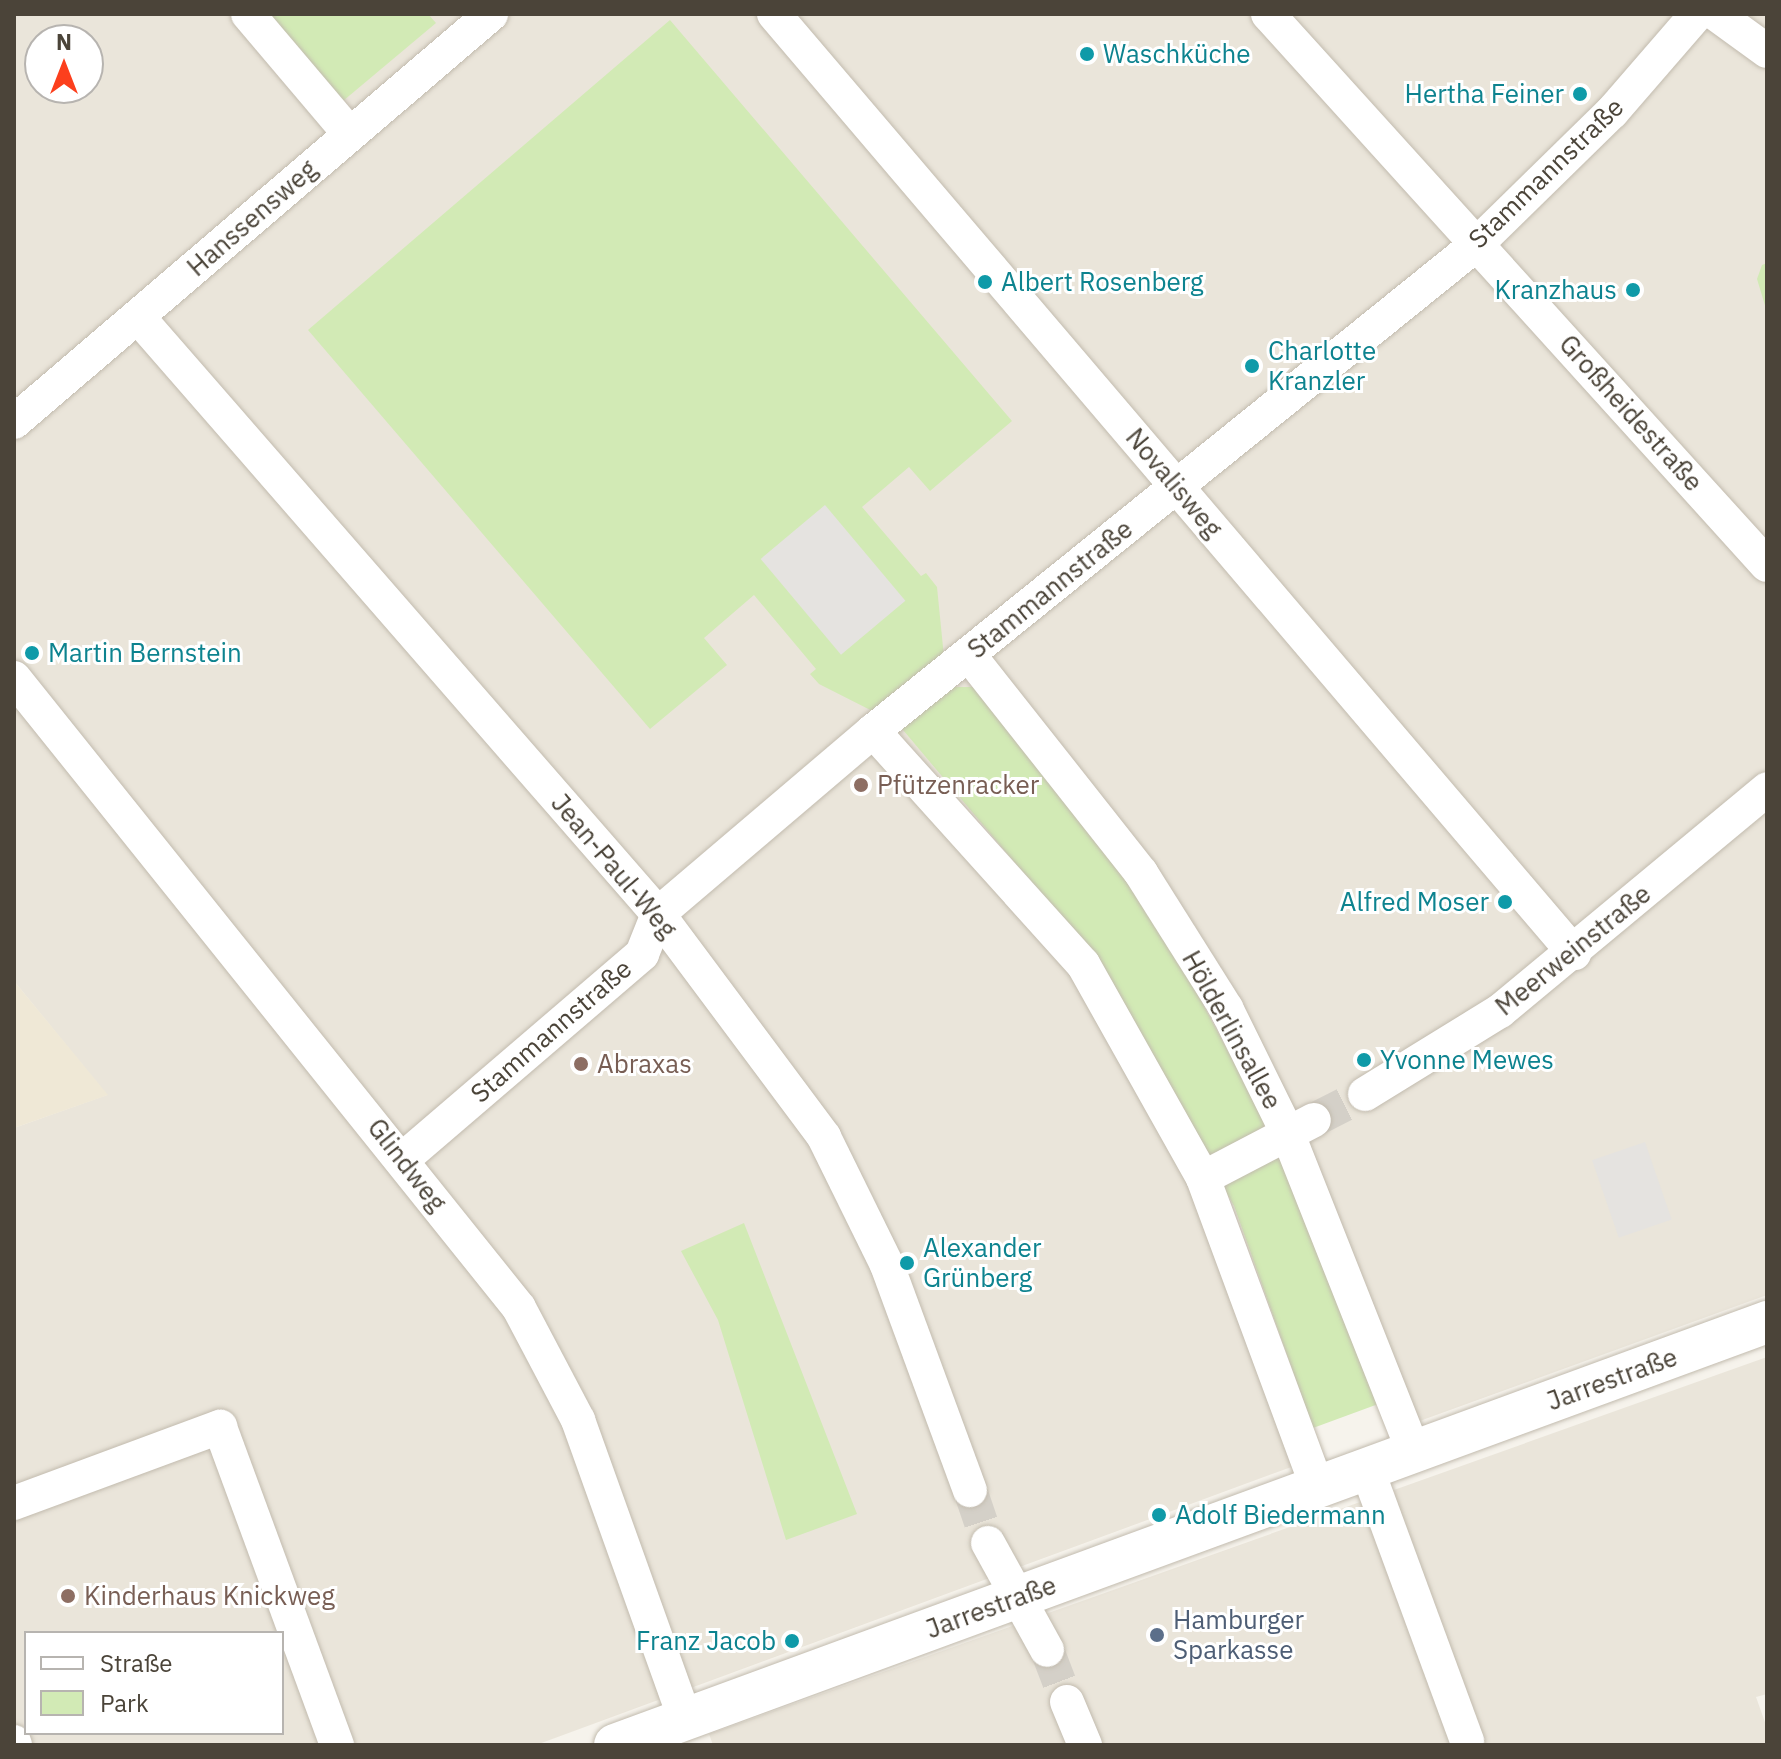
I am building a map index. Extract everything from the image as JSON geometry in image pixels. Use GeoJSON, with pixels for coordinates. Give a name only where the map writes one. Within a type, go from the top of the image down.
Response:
{"type":"FeatureCollection","features":[{"type":"Feature","properties":{"kind":"street"},"geometry":{"type":"LineString","coordinates":[[248,14],[349,133]]}},
{"type":"Feature","properties":{"kind":"street","name":"Novalisweg"},"geometry":{"type":"LineString","coordinates":[[774,14],[1574,953]]}},
{"type":"Feature","properties":{"kind":"street","name":"Großheidestraße"},"geometry":{"type":"LineString","coordinates":[[1268,14],[1767,565]]}},
{"type":"Feature","properties":{"kind":"street","name":"Stammannstraße"},"geometry":{"type":"LineString","coordinates":[[403,1159],[642,954],[658,914],[873,731],[1477,244],[1612,112],[1697,14]]}},
{"type":"Feature","properties":{"kind":"street"},"geometry":{"type":"LineString","coordinates":[[1716,14],[1767,51]]}},
{"type":"Feature","properties":{"kind":"street","name":"Hanssensweg"},"geometry":{"type":"LineString","coordinates":[[14,422],[349,133],[468,21]]}},
{"type":"Feature","properties":{"kind":"street","name":"Jean-Paul-Weg"},"geometry":{"type":"LineString","coordinates":[[138,317],[658,914],[824,1137],[887,1265],[970,1490]]}},
{"type":"Feature","properties":{"kind":"street","name":"Hölderlinsallee"},"geometry":{"type":"LineString","coordinates":[[969,655],[1141,873],[1301,1126],[1414,1452]]}},
{"type":"Feature","properties":{"kind":"street","name":"Glindweg"},"geometry":{"type":"LineString","coordinates":[[14,678],[403,1159],[519,1308],[578,1420],[685,1719]]}},
{"type":"Feature","properties":{"kind":"street"},"geometry":{"type":"LineString","coordinates":[[873,731],[1083,964],[1203,1178],[1317,1487]]}},
{"type":"Feature","properties":{"kind":"street","name":"Meerweinstraße"},"geometry":{"type":"LineString","coordinates":[[1365,1094],[1500,1011],[1574,953],[1767,789]]}},
{"type":"Feature","properties":{"kind":"street"},"geometry":{"type":"LineString","coordinates":[[1203,1178],[1301,1126]]}},
{"type":"Feature","properties":{"kind":"street","name":"Jarrestraße"},"geometry":{"type":"LineString","coordinates":[[615,1745],[1767,1322]]}},
{"type":"Feature","properties":{"kind":"street"},"geometry":{"type":"LineString","coordinates":[[14,1503],[220,1427],[337,1745]]}},
{"type":"Feature","properties":{"kind":"street"},"geometry":{"type":"LineString","coordinates":[[1367,1469],[1467,1741]]}},
{"type":"Feature","properties":{"kind":"street"},"geometry":{"type":"LineString","coordinates":[[988,1543],[1047,1650]]}},
{"type":"Feature","properties":{"kind":"street"},"geometry":{"type":"LineString","coordinates":[[1067,1702],[1085,1745]]}},
{"type":"Feature","properties":{"kind":"shaded area"},"geometry":{"type":"Polygon","coordinates":[[[14,14],[1767,14],[1767,1295],[1392,1431],[1278,1145],[1085,946],[1234,1206],[1313,1428],[1294,1466],[536,1745],[14,1745],[14,1128],[107,1095],[14,981],[14,14]]]}},
{"type":"Feature","properties":{"kind":"shaded area"},"geometry":{"type":"Polygon","coordinates":[[[825,505],[905,601],[841,655],[761,559],[825,505]]]}},
{"type":"Feature","properties":{"kind":"shaded area"},"geometry":{"type":"Polygon","coordinates":[[[14,981],[108,1095],[14,1128],[14,981]]]}},
{"type":"Feature","properties":{"kind":"shaded area"},"geometry":{"type":"Polygon","coordinates":[[[1645,1142],[1672,1220],[1619,1238],[1592,1160],[1645,1142]]]}},
{"type":"Feature","properties":{"kind":"shaded area"},"geometry":{"type":"Polygon","coordinates":[[[1767,1357],[1767,1694],[1756,1697],[1767,1728],[1767,1745],[713,1745],[709,1734],[1767,1357]]]}},
{"type":"Feature","properties":{"kind":"green space"},"geometry":{"type":"Polygon","coordinates":[[[270,14],[428,14],[436,23],[343,101],[270,14]]]}},
{"type":"Feature","properties":{"kind":"green space"},"geometry":{"type":"Polygon","coordinates":[[[670,20],[1012,421],[930,491],[909,467],[862,507],[921,576],[926,573],[937,587],[947,687],[973,687],[1151,907],[1278,1145],[1381,1403],[1313,1428],[1234,1206],[1085,946],[898,724],[819,684],[810,674],[816,669],[754,595],[704,638],[727,665],[650,729],[308,330],[670,20]]]}},
{"type":"Feature","properties":{"kind":"green space"},"geometry":{"type":"Polygon","coordinates":[[[1767,263],[1767,312],[1757,279],[1762,265],[1767,263]]]}},
{"type":"Feature","properties":{"kind":"green space"},"geometry":{"type":"Polygon","coordinates":[[[744,1223],[857,1514],[786,1540],[718,1320],[681,1251],[744,1223]]]}},
{"type":"Feature","properties":{"kind":"tunnel"},"geometry":{"type":"LineString","coordinates":[[1314,1120],[1365,1094]]}},
{"type":"Feature","properties":{"kind":"tunnel"},"geometry":{"type":"LineString","coordinates":[[970,1490],[988,1543]]}},
{"type":"Feature","properties":{"kind":"tunnel"},"geometry":{"type":"LineString","coordinates":[[1047,1650],[1067,1702]]}},
{"type":"Feature","properties":{"kind":"place","name":"Waschküche"},"geometry":{"type":"Point","coordinates":[1087,54]}},
{"type":"Feature","properties":{"kind":"place","name":"Hertha Feiner"},"geometry":{"type":"Point","coordinates":[1580,94]}},
{"type":"Feature","properties":{"kind":"place","name":"Albert Rosenberg"},"geometry":{"type":"Point","coordinates":[985,282]}},
{"type":"Feature","properties":{"kind":"place","name":"Kranzhaus"},"geometry":{"type":"Point","coordinates":[1633,290]}},
{"type":"Feature","properties":{"kind":"place","name":"Charlotte Kranzler"},"geometry":{"type":"Point","coordinates":[1252,366]}},
{"type":"Feature","properties":{"kind":"place","name":"Martin Bernstein"},"geometry":{"type":"Point","coordinates":[32,653]}},
{"type":"Feature","properties":{"kind":"place","name":"Pfützenracker"},"geometry":{"type":"Point","coordinates":[861,785]}},
{"type":"Feature","properties":{"kind":"place","name":"Alfred Moser"},"geometry":{"type":"Point","coordinates":[1505,902]}},
{"type":"Feature","properties":{"kind":"place","name":"Yvonne Mewes"},"geometry":{"type":"Point","coordinates":[1364,1060]}},
{"type":"Feature","properties":{"kind":"place","name":"Abraxas"},"geometry":{"type":"Point","coordinates":[581,1064]}},
{"type":"Feature","properties":{"kind":"place","name":"Alexander Grünberg"},"geometry":{"type":"Point","coordinates":[907,1263]}},
{"type":"Feature","properties":{"kind":"place","name":"Adolf Biedermann"},"geometry":{"type":"Point","coordinates":[1159,1515]}},
{"type":"Feature","properties":{"kind":"place","name":"Kinderhaus Knickweg"},"geometry":{"type":"Point","coordinates":[68,1596]}},
{"type":"Feature","properties":{"kind":"place","name":"Hamburger Sparkasse"},"geometry":{"type":"Point","coordinates":[1157,1635]}},
{"type":"Feature","properties":{"kind":"place","name":"Franz Jacob"},"geometry":{"type":"Point","coordinates":[792,1641]}}]}
